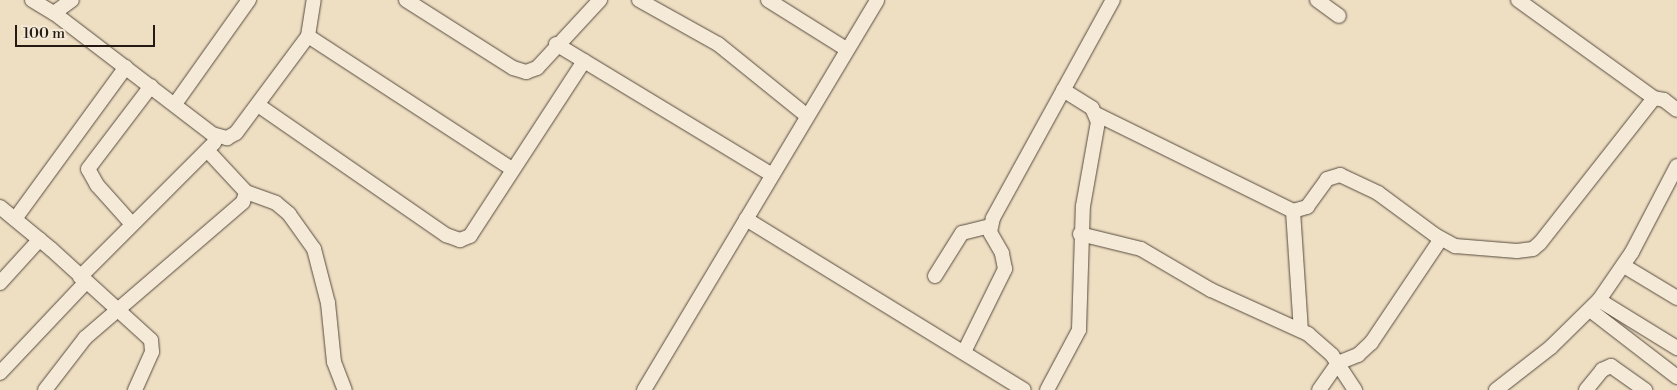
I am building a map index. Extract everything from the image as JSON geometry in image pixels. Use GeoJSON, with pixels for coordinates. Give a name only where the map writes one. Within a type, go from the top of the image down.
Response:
{"type":"FeatureCollection","features":[{"type":"Feature","properties":{"kind":"street"},"geometry":{"type":"LineString","coordinates":[[32,0],[54,13],[220,137],[227,138],[236,133],[308,36],[314,0]]}},
{"type":"Feature","properties":{"kind":"street"},"geometry":{"type":"LineString","coordinates":[[54,13],[72,0]]}},
{"type":"Feature","properties":{"kind":"street"},"geometry":{"type":"LineString","coordinates":[[175,104],[249,0]]}},
{"type":"Feature","properties":{"kind":"street"},"geometry":{"type":"LineString","coordinates":[[406,0],[520,71],[532,72],[556,44],[600,0]]}},
{"type":"Feature","properties":{"kind":"street"},"geometry":{"type":"LineString","coordinates":[[639,0],[718,44],[806,116]]}},
{"type":"Feature","properties":{"kind":"street"},"geometry":{"type":"LineString","coordinates":[[768,0],[846,49]]}},
{"type":"Feature","properties":{"kind":"street"},"geometry":{"type":"LineString","coordinates":[[649,388],[771,174],[877,0]]}},
{"type":"Feature","properties":{"kind":"street"},"geometry":{"type":"LineString","coordinates":[[934,276],[962,233],[990,226],[1113,0]]}},
{"type":"Feature","properties":{"kind":"street"},"geometry":{"type":"LineString","coordinates":[[1317,0],[1339,16]]}},
{"type":"Feature","properties":{"kind":"street"},"geometry":{"type":"LineString","coordinates":[[1518,0],[1654,98],[1664,100],[1677,110]]}},
{"type":"Feature","properties":{"kind":"street"},"geometry":{"type":"LineString","coordinates":[[308,36],[512,169]]}},
{"type":"Feature","properties":{"kind":"street"},"geometry":{"type":"LineString","coordinates":[[556,44],[771,174]]}},
{"type":"Feature","properties":{"kind":"street"},"geometry":{"type":"LineString","coordinates":[[258,105],[454,239],[465,239],[470,236],[584,61]]}},
{"type":"Feature","properties":{"kind":"street"},"geometry":{"type":"LineString","coordinates":[[15,219],[126,67]]}},
{"type":"Feature","properties":{"kind":"street"},"geometry":{"type":"LineString","coordinates":[[131,223],[97,185],[88,169],[151,86]]}},
{"type":"Feature","properties":{"kind":"street"},"geometry":{"type":"LineString","coordinates":[[1063,90],[1096,114],[1293,211],[1307,207],[1327,179],[1340,175],[1378,193],[1441,239],[1465,249],[1516,251],[1533,248],[1654,98]]}},
{"type":"Feature","properties":{"kind":"street"},"geometry":{"type":"LineString","coordinates":[[1047,390],[1079,330],[1080,234],[1097,132],[1096,114]]}},
{"type":"Feature","properties":{"kind":"street"},"geometry":{"type":"LineString","coordinates":[[0,373],[131,223],[220,137]]}},
{"type":"Feature","properties":{"kind":"street"},"geometry":{"type":"LineString","coordinates":[[208,150],[246,192],[276,203],[289,214],[314,249],[328,303],[334,362],[345,390]]}},
{"type":"Feature","properties":{"kind":"street"},"geometry":{"type":"LineString","coordinates":[[1501,389],[1595,305],[1624,266],[1677,166]]}},
{"type":"Feature","properties":{"kind":"street"},"geometry":{"type":"LineString","coordinates":[[44,390],[85,338],[244,202],[246,192]]}},
{"type":"Feature","properties":{"kind":"street"},"geometry":{"type":"LineString","coordinates":[[0,208],[40,239],[118,310],[152,345],[135,390]]}},
{"type":"Feature","properties":{"kind":"street"},"geometry":{"type":"LineString","coordinates":[[1293,211],[1301,330]]}},
{"type":"Feature","properties":{"kind":"street"},"geometry":{"type":"LineString","coordinates":[[746,219],[1024,390]]}},
{"type":"Feature","properties":{"kind":"street"},"geometry":{"type":"LineString","coordinates":[[964,352],[1005,269],[1005,262],[990,226]]}},
{"type":"Feature","properties":{"kind":"street"},"geometry":{"type":"LineString","coordinates":[[1080,234],[1141,249],[1211,290],[1301,330],[1317,341],[1338,363],[1355,390]]}},
{"type":"Feature","properties":{"kind":"street"},"geometry":{"type":"LineString","coordinates":[[0,283],[40,239]]}},
{"type":"Feature","properties":{"kind":"street"},"geometry":{"type":"LineString","coordinates":[[1319,390],[1338,363],[1358,355],[1371,343],[1441,239]]}},
{"type":"Feature","properties":{"kind":"street"},"geometry":{"type":"LineString","coordinates":[[1624,266],[1677,298]]}},
{"type":"Feature","properties":{"kind":"street"},"geometry":{"type":"LineString","coordinates":[[1595,305],[1677,348]]}},
{"type":"Feature","properties":{"kind":"street"},"geometry":{"type":"LineString","coordinates":[[1595,305],[1677,378]]}},
{"type":"Feature","properties":{"kind":"street"},"geometry":{"type":"LineString","coordinates":[[1586,390],[1602,370],[1611,366],[1641,389]]}}]}
